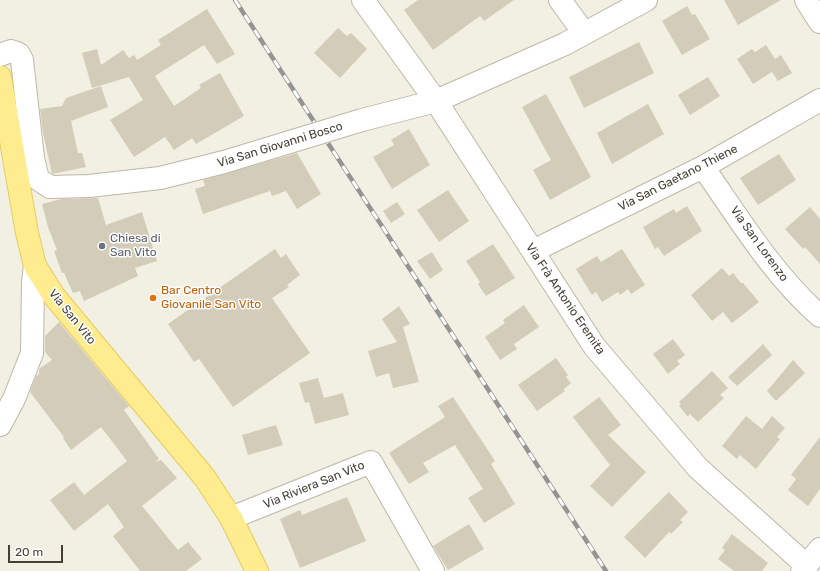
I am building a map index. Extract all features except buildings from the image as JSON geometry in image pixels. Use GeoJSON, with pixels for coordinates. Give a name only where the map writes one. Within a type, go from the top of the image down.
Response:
{"type":"FeatureCollection","features":[{"type":"Feature","properties":{"kind":"main road","name":"Via San Vito"},"geometry":{"type":"LineString","coordinates":[[0,76],[27,233],[35,266],[54,296],[205,478],[231,518],[257,571]]}},
{"type":"Feature","properties":{"kind":"street","name":"Via Frà Antonio Eremita"},"geometry":{"type":"LineString","coordinates":[[363,0],[436,101],[594,346],[698,468],[804,568]]}},
{"type":"Feature","properties":{"kind":"street"},"geometry":{"type":"LineString","coordinates":[[560,0],[584,33]]}},
{"type":"Feature","properties":{"kind":"street","name":"Via San Giovanni Bosco"},"geometry":{"type":"LineString","coordinates":[[0,55],[11,51],[19,54],[22,60],[33,158],[38,179],[50,187],[90,186],[160,178],[224,162],[362,120],[436,101],[565,44],[646,0]]}},
{"type":"Feature","properties":{"kind":"street"},"geometry":{"type":"LineString","coordinates":[[806,0],[820,22]]}},
{"type":"Feature","properties":{"kind":"street","name":"Via San Gaetano Thiene"},"geometry":{"type":"LineString","coordinates":[[533,251],[703,167],[820,100]]}},
{"type":"Feature","properties":{"kind":"street","name":"Via San Lorenzo"},"geometry":{"type":"LineString","coordinates":[[703,167],[765,256],[800,299],[820,316]]}},
{"type":"Feature","properties":{"kind":"street"},"geometry":{"type":"LineString","coordinates":[[0,425],[14,399],[32,353],[33,282],[35,266]]}},
{"type":"Feature","properties":{"kind":"street","name":"Via Riviera San Vito"},"geometry":{"type":"LineString","coordinates":[[231,518],[371,462],[433,571]]}},
{"type":"Feature","properties":{"kind":"street"},"geometry":{"type":"LineString","coordinates":[[804,568],[820,549]]}},
{"type":"Feature","properties":{"kind":"railway"},"geometry":{"type":"LineString","coordinates":[[235,0],[606,571]]}},
{"type":"Feature","properties":{"kind":"place","name":"Chiesa di San Vito"},"geometry":{"type":"Point","coordinates":[102,246]}},
{"type":"Feature","properties":{"kind":"place","name":"Bar Centro Giovanile San Vito"},"geometry":{"type":"Point","coordinates":[153,298]}}]}
